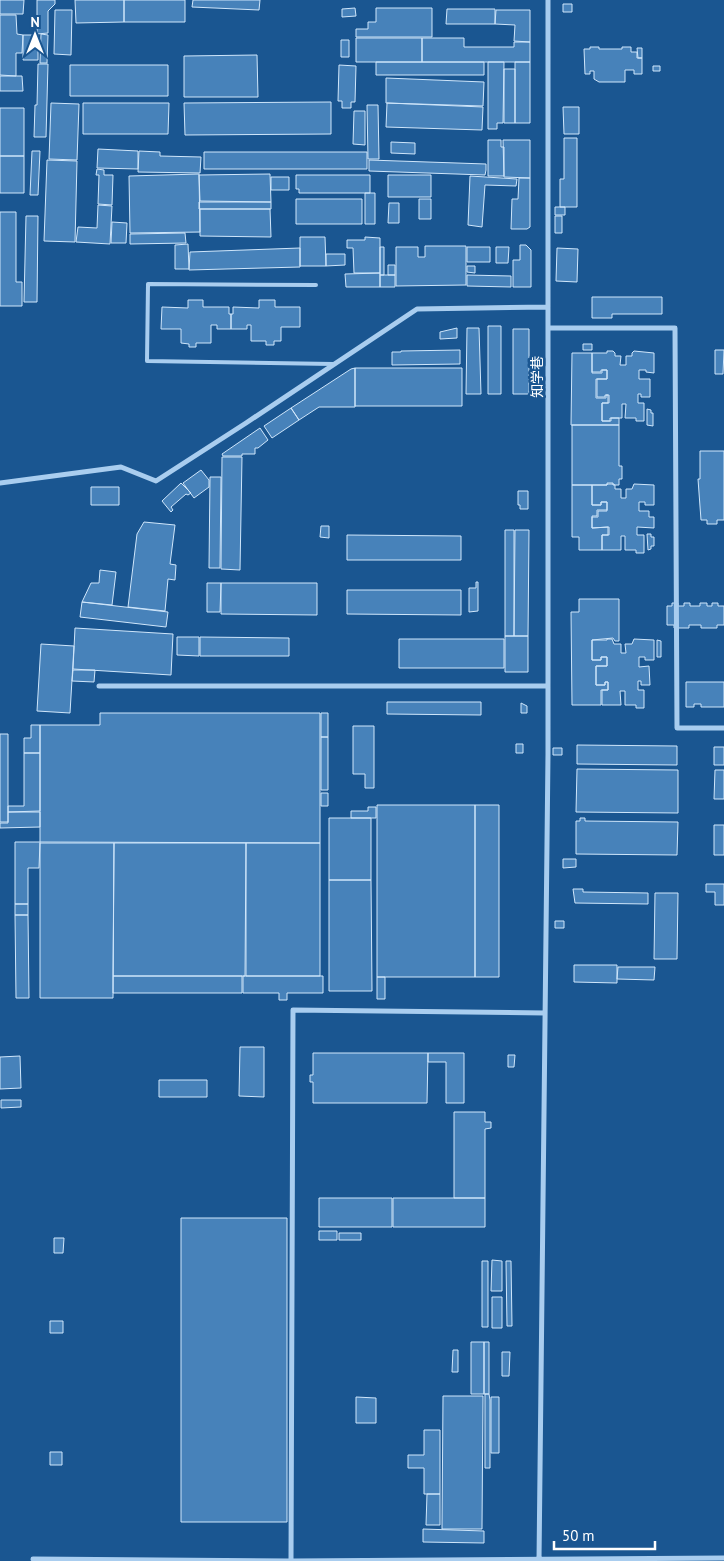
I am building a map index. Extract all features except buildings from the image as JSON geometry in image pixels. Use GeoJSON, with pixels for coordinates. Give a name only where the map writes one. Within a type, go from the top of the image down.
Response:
{"type":"FeatureCollection","features":[{"type":"Feature","properties":{"kind":"street","name":"知学巷"},"geometry":{"type":"LineString","coordinates":[[539,1560],[548,754],[548,0]]}},
{"type":"Feature","properties":{"kind":"street"},"geometry":{"type":"LineString","coordinates":[[0,484],[121,467],[156,481],[417,310],[548,307]]}},
{"type":"Feature","properties":{"kind":"street"},"geometry":{"type":"LineString","coordinates":[[548,328],[675,328],[677,728],[724,728]]}},
{"type":"Feature","properties":{"kind":"street"},"geometry":{"type":"LineString","coordinates":[[99,686],[548,686]]}},
{"type":"Feature","properties":{"kind":"street"},"geometry":{"type":"LineString","coordinates":[[291,1561],[293,1010],[545,1013]]}},
{"type":"Feature","properties":{"kind":"street"},"geometry":{"type":"LineString","coordinates":[[33,1559],[291,1561],[724,1558]]}},
{"type":"Feature","properties":{"kind":"lane"},"geometry":{"type":"LineString","coordinates":[[316,286],[148,284],[147,361],[335,364]]}}]}
